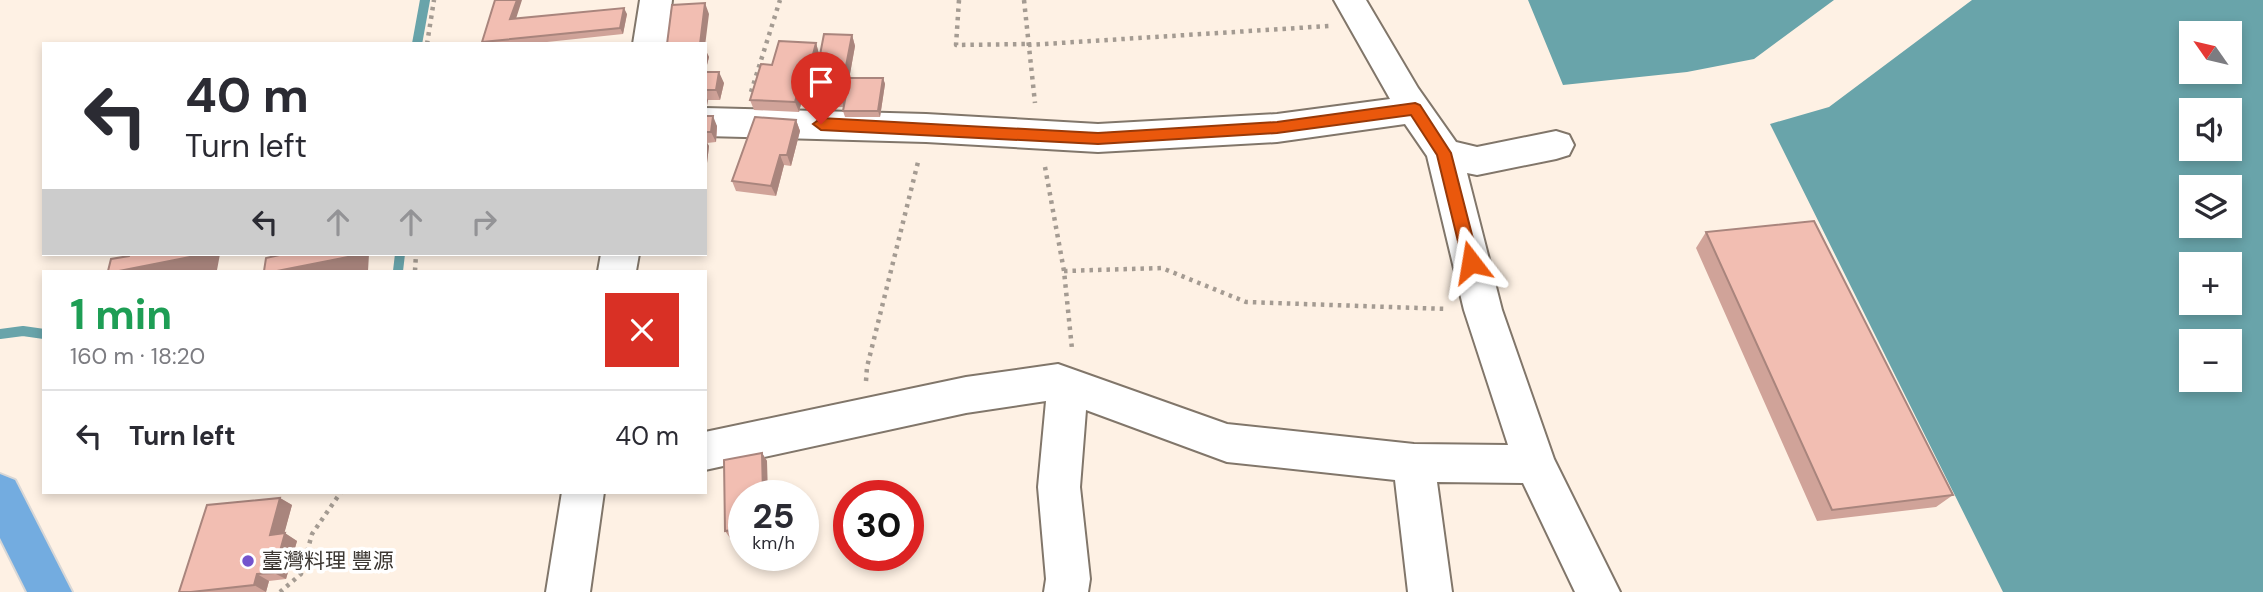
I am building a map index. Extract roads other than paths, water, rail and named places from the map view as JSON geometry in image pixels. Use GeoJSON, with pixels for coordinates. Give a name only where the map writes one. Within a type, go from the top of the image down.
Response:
{"type":"FeatureCollection","features":[{"type":"Feature","properties":{"kind":"highway"},"geometry":{"type":"LineString","coordinates":[[0,494],[50,592]]}},
{"type":"Feature","properties":{"kind":"street"},"geometry":{"type":"LineString","coordinates":[[650,42],[656,0]]}},
{"type":"Feature","properties":{"kind":"street"},"geometry":{"type":"LineString","coordinates":[[1356,12],[1444,153],[1483,310],[1535,464],[1598,592]]}},
{"type":"Feature","properties":{"kind":"street"},"geometry":{"type":"LineString","coordinates":[[707,122],[926,128],[1098,138],[1277,128],[1415,109]]}},
{"type":"Feature","properties":{"kind":"street"},"geometry":{"type":"LineString","coordinates":[[1444,153],[1477,161],[1556,145]]}},
{"type":"Feature","properties":{"kind":"street"},"geometry":{"type":"LineString","coordinates":[[707,451],[966,395],[1058,382],[1227,443],[1414,463],[1535,464]]}},
{"type":"Feature","properties":{"kind":"street"},"geometry":{"type":"LineString","coordinates":[[1066,592],[1068,579],[1059,477],[1069,385]]}},
{"type":"Feature","properties":{"kind":"street"},"geometry":{"type":"LineString","coordinates":[[1414,463],[1430,592]]}},
{"type":"Feature","properties":{"kind":"street"},"geometry":{"type":"LineString","coordinates":[[568,592],[583,494]]}},
{"type":"Feature","properties":{"kind":"water"},"geometry":{"type":"Polygon","coordinates":[[[1528,0],[1834,0],[1754,59],[1687,72],[1563,85],[1528,0]]]}},
{"type":"Feature","properties":{"kind":"water"},"geometry":{"type":"Polygon","coordinates":[[[1972,0],[2263,0],[2263,592],[2003,592],[1770,124],[1829,107],[1972,0]]]}},
{"type":"Feature","properties":{"kind":"waterway"},"geometry":{"type":"LineString","coordinates":[[417,42],[425,0]]}},
{"type":"Feature","properties":{"kind":"waterway"},"geometry":{"type":"LineString","coordinates":[[398,270],[400,256]]}},
{"type":"Feature","properties":{"kind":"waterway"},"geometry":{"type":"LineString","coordinates":[[0,334],[23,331],[42,334]]}},
{"type":"Feature","properties":{"kind":"place","name":"臺灣料理 豐源"},"geometry":{"type":"Point","coordinates":[248,561]}}]}
